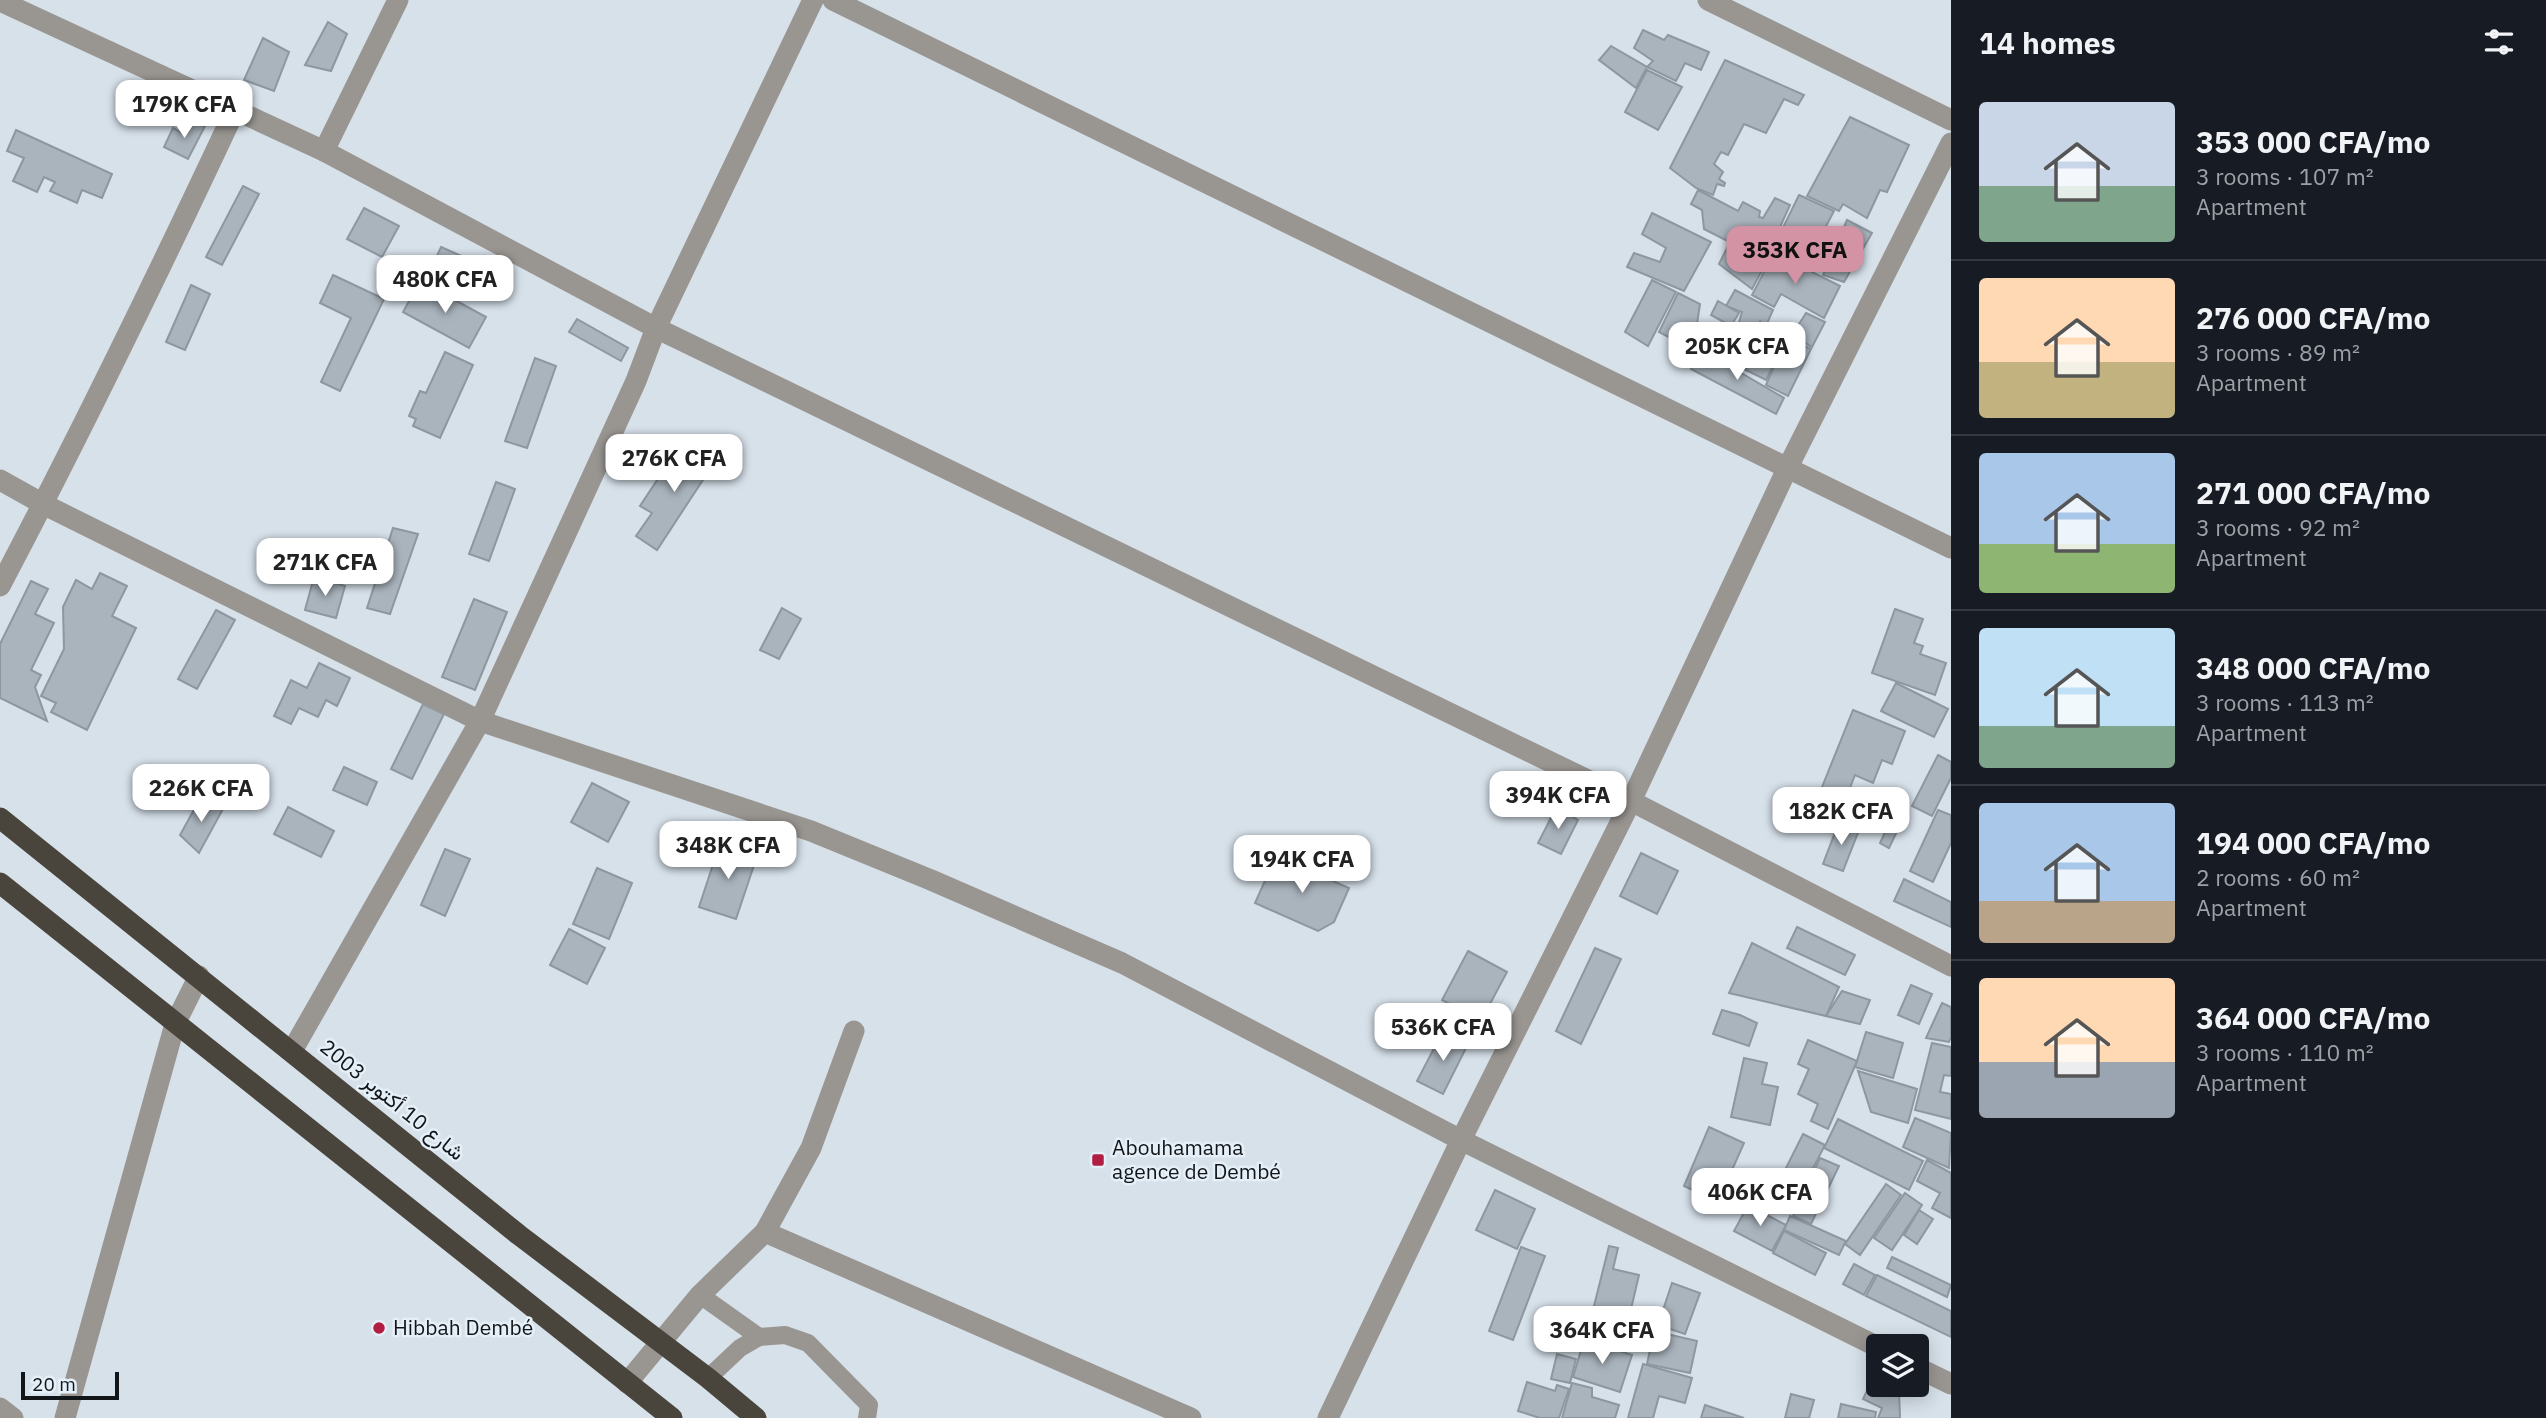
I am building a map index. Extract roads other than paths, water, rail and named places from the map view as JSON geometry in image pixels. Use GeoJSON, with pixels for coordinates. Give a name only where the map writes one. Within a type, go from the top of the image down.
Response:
{"type":"FeatureCollection","features":[{"type":"Feature","properties":{"kind":"highway","name":"شارع 10 أكتوبر 2003"},"geometry":{"type":"LineString","coordinates":[[0,818],[519,1235],[708,1378],[756,1418]]}},
{"type":"Feature","properties":{"kind":"highway"},"geometry":{"type":"LineString","coordinates":[[0,883],[672,1418]]}},
{"type":"Feature","properties":{"kind":"street"},"geometry":{"type":"LineString","coordinates":[[324,151],[398,0]]}},
{"type":"Feature","properties":{"kind":"street"},"geometry":{"type":"LineString","coordinates":[[292,1051],[480,720],[636,381],[656,328],[813,0]]}},
{"type":"Feature","properties":{"kind":"street"},"geometry":{"type":"LineString","coordinates":[[833,0],[1951,548]]}},
{"type":"Feature","properties":{"kind":"street"},"geometry":{"type":"LineString","coordinates":[[1708,0],[1951,120]]}},
{"type":"Feature","properties":{"kind":"street"},"geometry":{"type":"LineString","coordinates":[[0,1],[324,151],[656,328],[1631,801],[1951,966]]}},
{"type":"Feature","properties":{"kind":"street"},"geometry":{"type":"LineString","coordinates":[[0,586],[43,504],[235,110]]}},
{"type":"Feature","properties":{"kind":"street"},"geometry":{"type":"LineString","coordinates":[[1328,1418],[1461,1140],[1631,801],[1787,469],[1951,143]]}},
{"type":"Feature","properties":{"kind":"street"},"geometry":{"type":"LineString","coordinates":[[0,480],[43,504],[480,720],[811,831],[1122,963],[1461,1140],[1866,1342]]}},
{"type":"Feature","properties":{"kind":"street"},"geometry":{"type":"LineString","coordinates":[[65,1418],[175,1024],[199,976]]}},
{"type":"Feature","properties":{"kind":"street"},"geometry":{"type":"LineString","coordinates":[[627,1383],[700,1295],[765,1233],[811,1148],[854,1031]]}},
{"type":"Feature","properties":{"kind":"street"},"geometry":{"type":"LineString","coordinates":[[765,1233],[1191,1418]]}},
{"type":"Feature","properties":{"kind":"street"},"geometry":{"type":"LineString","coordinates":[[1929,1373],[1951,1384]]}},
{"type":"Feature","properties":{"kind":"street"},"geometry":{"type":"LineString","coordinates":[[0,1408],[13,1418]]}},
{"type":"Feature","properties":{"kind":"lane"},"geometry":{"type":"LineString","coordinates":[[700,1295],[759,1337]]}},
{"type":"Feature","properties":{"kind":"lane"},"geometry":{"type":"LineString","coordinates":[[708,1378],[740,1348],[759,1337],[785,1335],[807,1343],[869,1405],[867,1418]]}},
{"type":"Feature","properties":{"kind":"place","name":"Abouhamama agence de Dembé"},"geometry":{"type":"Point","coordinates":[1098,1160]}},
{"type":"Feature","properties":{"kind":"place","name":"Hibbah Dembé"},"geometry":{"type":"Point","coordinates":[379,1328]}}]}
